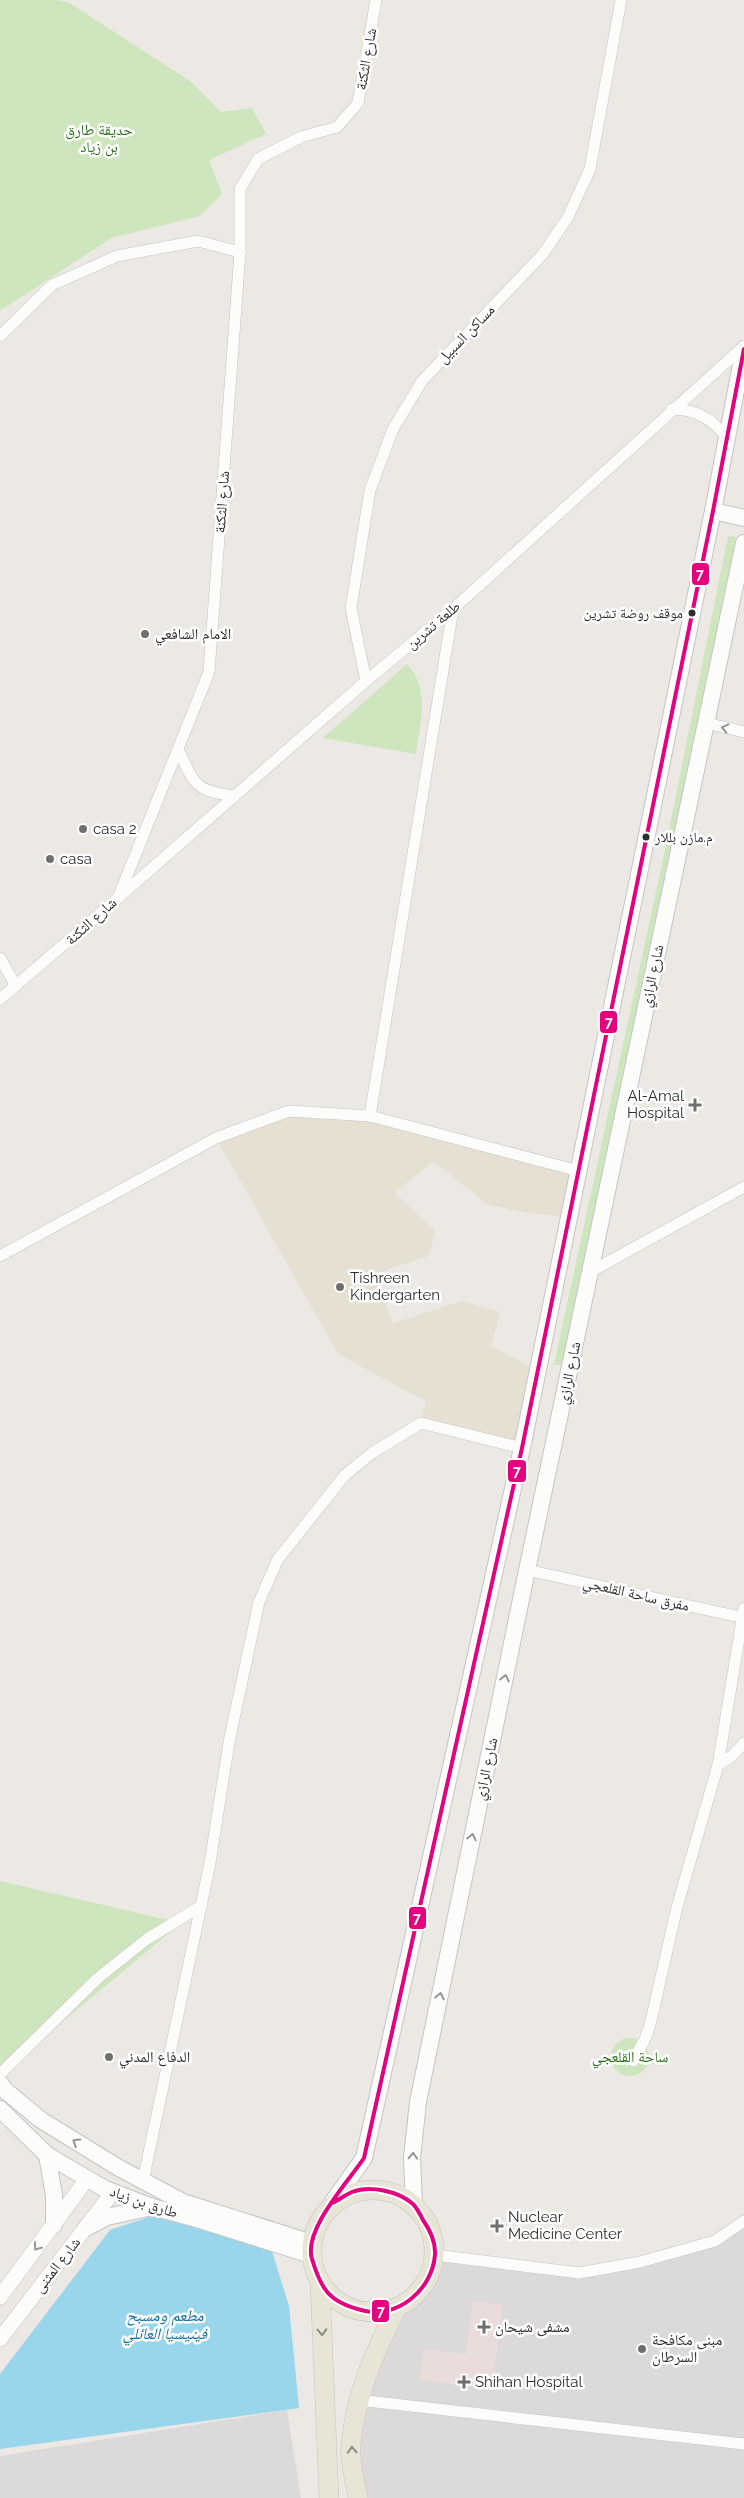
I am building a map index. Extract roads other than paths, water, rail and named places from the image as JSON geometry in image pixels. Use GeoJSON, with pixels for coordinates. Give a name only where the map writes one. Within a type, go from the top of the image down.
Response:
{"type":"FeatureCollection","features":[{"type":"Feature","properties":{"kind":"main road"},"geometry":{"type":"LineString","coordinates":[[329,2498],[320,2283],[311,2249],[315,2228],[364,2158],[522,1448],[713,511],[744,348]]}},
{"type":"Feature","properties":{"kind":"main road"},"geometry":{"type":"LineString","coordinates":[[713,511],[744,518]]}},
{"type":"Feature","properties":{"kind":"main road","name":"شارع الرازي"},"geometry":{"type":"LineString","coordinates":[[414,2205],[412,2158],[418,2102],[527,1570],[744,543]]}},
{"type":"Feature","properties":{"kind":"main road"},"geometry":{"type":"LineString","coordinates":[[0,2083],[6,2091],[41,2120],[108,2161],[183,2202],[311,2249]]}},
{"type":"Feature","properties":{"kind":"main road","name":"طارق بن زياد"},"geometry":{"type":"LineString","coordinates":[[0,2109],[47,2155],[113,2192],[152,2207],[311,2249]]}},
{"type":"Feature","properties":{"kind":"main road"},"geometry":{"type":"LineString","coordinates":[[47,2155],[54,2195],[54,2225]]}},
{"type":"Feature","properties":{"kind":"main road"},"geometry":{"type":"LineString","coordinates":[[91,2181],[91,2173],[97,2165],[108,2161]]}},
{"type":"Feature","properties":{"kind":"main road"},"geometry":{"type":"LineString","coordinates":[[132,2198],[140,2195],[144,2189],[144,2181]]}},
{"type":"Feature","properties":{"kind":"main road"},"geometry":{"type":"LineString","coordinates":[[320,2283],[334,2300],[344,2306],[372,2313],[397,2308],[414,2297],[426,2283],[435,2255],[432,2234],[414,2205],[402,2196],[375,2189],[353,2192],[332,2204]]}},
{"type":"Feature","properties":{"kind":"main road"},"geometry":{"type":"LineString","coordinates":[[86,2228],[107,2217],[152,2207]]}},
{"type":"Feature","properties":{"kind":"main road"},"geometry":{"type":"LineString","coordinates":[[358,2498],[350,2446],[358,2400],[377,2347],[397,2308]]}},
{"type":"Feature","properties":{"kind":"street","name":"شارع الثكنة"},"geometry":{"type":"LineString","coordinates":[[0,999],[118,898],[209,672],[240,252],[240,189],[258,159],[301,137],[336,127],[358,103],[376,0]]}},
{"type":"Feature","properties":{"kind":"street","name":"مساكن السبيل"},"geometry":{"type":"LineString","coordinates":[[366,681],[351,608],[370,490],[393,429],[422,380],[543,254],[568,217],[590,169],[621,0]]}},
{"type":"Feature","properties":{"kind":"street"},"geometry":{"type":"LineString","coordinates":[[0,336],[52,285],[116,256],[198,241],[240,252]]}},
{"type":"Feature","properties":{"kind":"street","name":"طلعة تشرين"},"geometry":{"type":"LineString","coordinates":[[118,898],[366,681],[453,609],[672,409],[744,348]]}},
{"type":"Feature","properties":{"kind":"street"},"geometry":{"type":"LineString","coordinates":[[672,409],[685,409],[700,414],[714,422],[727,438]]}},
{"type":"Feature","properties":{"kind":"street"},"geometry":{"type":"LineString","coordinates":[[370,1116],[453,609]]}},
{"type":"Feature","properties":{"kind":"street"},"geometry":{"type":"LineString","coordinates":[[706,723],[744,732]]}},
{"type":"Feature","properties":{"kind":"street"},"geometry":{"type":"LineString","coordinates":[[178,749],[198,786],[210,793],[234,796]]}},
{"type":"Feature","properties":{"kind":"street"},"geometry":{"type":"LineString","coordinates":[[0,958],[16,986]]}},
{"type":"Feature","properties":{"kind":"street"},"geometry":{"type":"LineString","coordinates":[[0,1256],[216,1138],[289,1111],[370,1116],[579,1171]]}},
{"type":"Feature","properties":{"kind":"street"},"geometry":{"type":"LineString","coordinates":[[590,1272],[744,1187]]}},
{"type":"Feature","properties":{"kind":"street"},"geometry":{"type":"LineString","coordinates":[[144,2181],[210,1863],[229,1742],[257,1612],[278,1559],[345,1475],[372,1453],[421,1423],[522,1448]]}},
{"type":"Feature","properties":{"kind":"street","name":"مفرق ساحة القلعجي"},"geometry":{"type":"LineString","coordinates":[[527,1570],[743,1615]]}},
{"type":"Feature","properties":{"kind":"street"},"geometry":{"type":"LineString","coordinates":[[632,2061],[645,2039],[650,2025],[677,1906],[718,1765],[743,1615]]}},
{"type":"Feature","properties":{"kind":"street"},"geometry":{"type":"LineString","coordinates":[[718,1765],[732,1756],[744,1744]]}},
{"type":"Feature","properties":{"kind":"street"},"geometry":{"type":"LineString","coordinates":[[0,2074],[98,1978],[147,1939],[201,1906]]}},
{"type":"Feature","properties":{"kind":"street","name":"شارع المثنى"},"geometry":{"type":"LineString","coordinates":[[0,2297],[54,2225],[91,2181]]}},
{"type":"Feature","properties":{"kind":"street","name":"شارع المثنى"},"geometry":{"type":"LineString","coordinates":[[0,2339],[113,2192]]}},
{"type":"Feature","properties":{"kind":"street"},"geometry":{"type":"LineString","coordinates":[[435,2255],[579,2273],[640,2262],[715,2240],[744,2221]]}},
{"type":"Feature","properties":{"kind":"street"},"geometry":{"type":"LineString","coordinates":[[358,2400],[744,2444]]}},
{"type":"Feature","properties":{"kind":"water","name":"مطعم ومسبح فينيسيا العائلي"},"geometry":{"type":"Polygon","coordinates":[[[155,2215],[272,2251],[289,2306],[299,2408],[0,2449],[0,2374],[110,2230],[155,2215]]]}},
{"type":"Feature","properties":{"kind":"place","name":"موقف روضة تشرين"},"geometry":{"type":"Point","coordinates":[692,613]}},
{"type":"Feature","properties":{"kind":"place","name":"الامام الشافعي"},"geometry":{"type":"Point","coordinates":[145,634]}},
{"type":"Feature","properties":{"kind":"place","name":"casa 2"},"geometry":{"type":"Point","coordinates":[83,829]}},
{"type":"Feature","properties":{"kind":"place","name":"م.مازن بللار"},"geometry":{"type":"Point","coordinates":[646,837]}},
{"type":"Feature","properties":{"kind":"place","name":"casa"},"geometry":{"type":"Point","coordinates":[50,859]}},
{"type":"Feature","properties":{"kind":"place","name":"Al-Amal Hospital"},"geometry":{"type":"Point","coordinates":[695,1105]}},
{"type":"Feature","properties":{"kind":"place","name":"Tishreen Kindergarten"},"geometry":{"type":"Point","coordinates":[340,1287]}},
{"type":"Feature","properties":{"kind":"place","name":"الدفاع المدني"},"geometry":{"type":"Point","coordinates":[109,2057]}},
{"type":"Feature","properties":{"kind":"place","name":"Nuclear Medicine Center"},"geometry":{"type":"Point","coordinates":[497,2226]}},
{"type":"Feature","properties":{"kind":"place","name":"مشفى شيحان"},"geometry":{"type":"Point","coordinates":[484,2327]}},
{"type":"Feature","properties":{"kind":"place","name":"مبنى مكافحة السرطان"},"geometry":{"type":"Point","coordinates":[642,2349]}},
{"type":"Feature","properties":{"kind":"place","name":"Shihan Hospital"},"geometry":{"type":"Point","coordinates":[464,2382]}},
{"type":"Feature","properties":{"kind":"park label","name":"حديقة طارق بن زياد"},"geometry":{"type":"Point","coordinates":[99,138]}},
{"type":"Feature","properties":{"kind":"park label","name":"ساحة القلعجي"},"geometry":{"type":"Point","coordinates":[630,2057]}}]}
